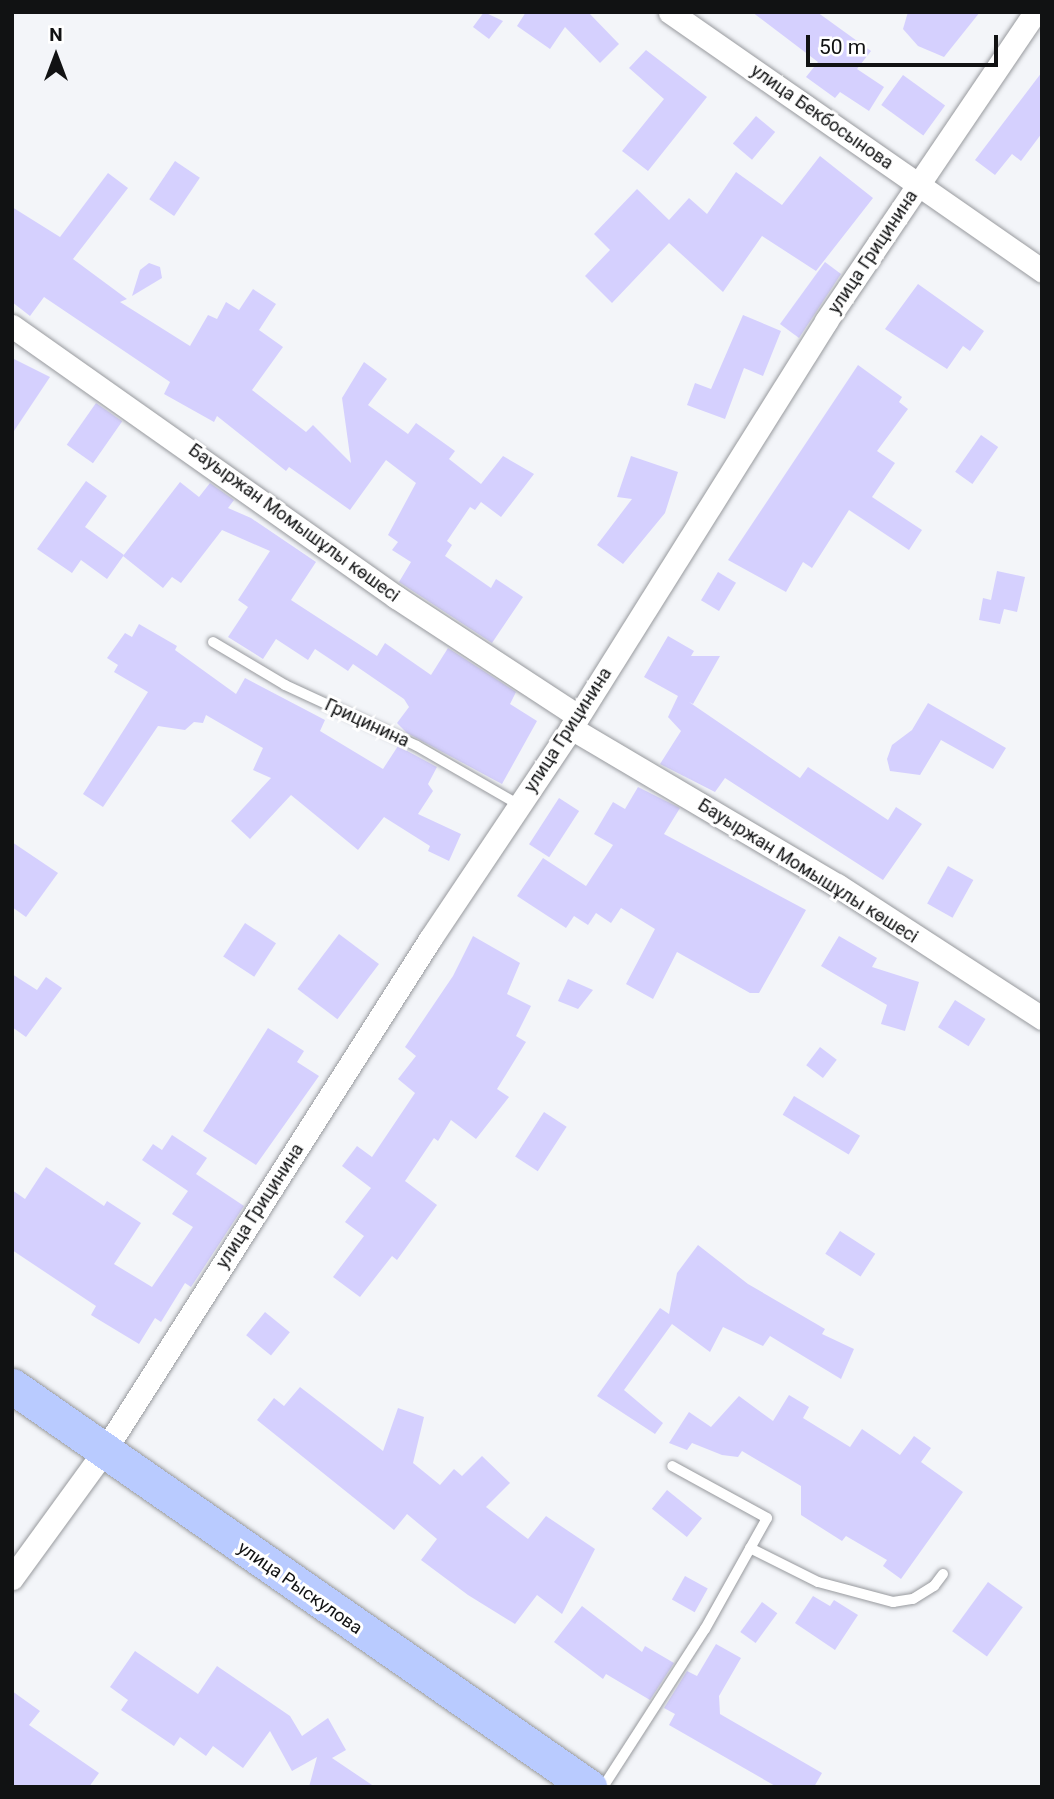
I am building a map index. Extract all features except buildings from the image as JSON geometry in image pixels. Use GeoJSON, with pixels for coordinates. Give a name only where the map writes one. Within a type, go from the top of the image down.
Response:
{"type":"FeatureCollection","features":[{"type":"Feature","properties":{"kind":"main road","name":"улица Рыскулова"},"geometry":{"type":"LineString","coordinates":[[12,1386],[589,1787]]}},
{"type":"Feature","properties":{"kind":"street","name":"улица Бекбосынова"},"geometry":{"type":"LineString","coordinates":[[670,12],[1042,271]]}},
{"type":"Feature","properties":{"kind":"street","name":"улица Грицинина"},"geometry":{"type":"LineString","coordinates":[[12,1578],[105,1450],[575,722],[827,321],[1035,12]]}},
{"type":"Feature","properties":{"kind":"street","name":"Бауыржан Момышұлы көшесі"},"geometry":{"type":"LineString","coordinates":[[12,326],[575,722],[1042,1018]]}},
{"type":"Feature","properties":{"kind":"lane","name":"Грицинина"},"geometry":{"type":"LineString","coordinates":[[213,642],[285,685],[417,747],[519,805]]}},
{"type":"Feature","properties":{"kind":"lane"},"geometry":{"type":"LineString","coordinates":[[603,1787],[705,1629],[767,1518],[672,1466]]}},
{"type":"Feature","properties":{"kind":"lane"},"geometry":{"type":"LineString","coordinates":[[750,1548],[818,1581],[893,1602],[913,1599],[934,1586],[943,1574]]}}]}
